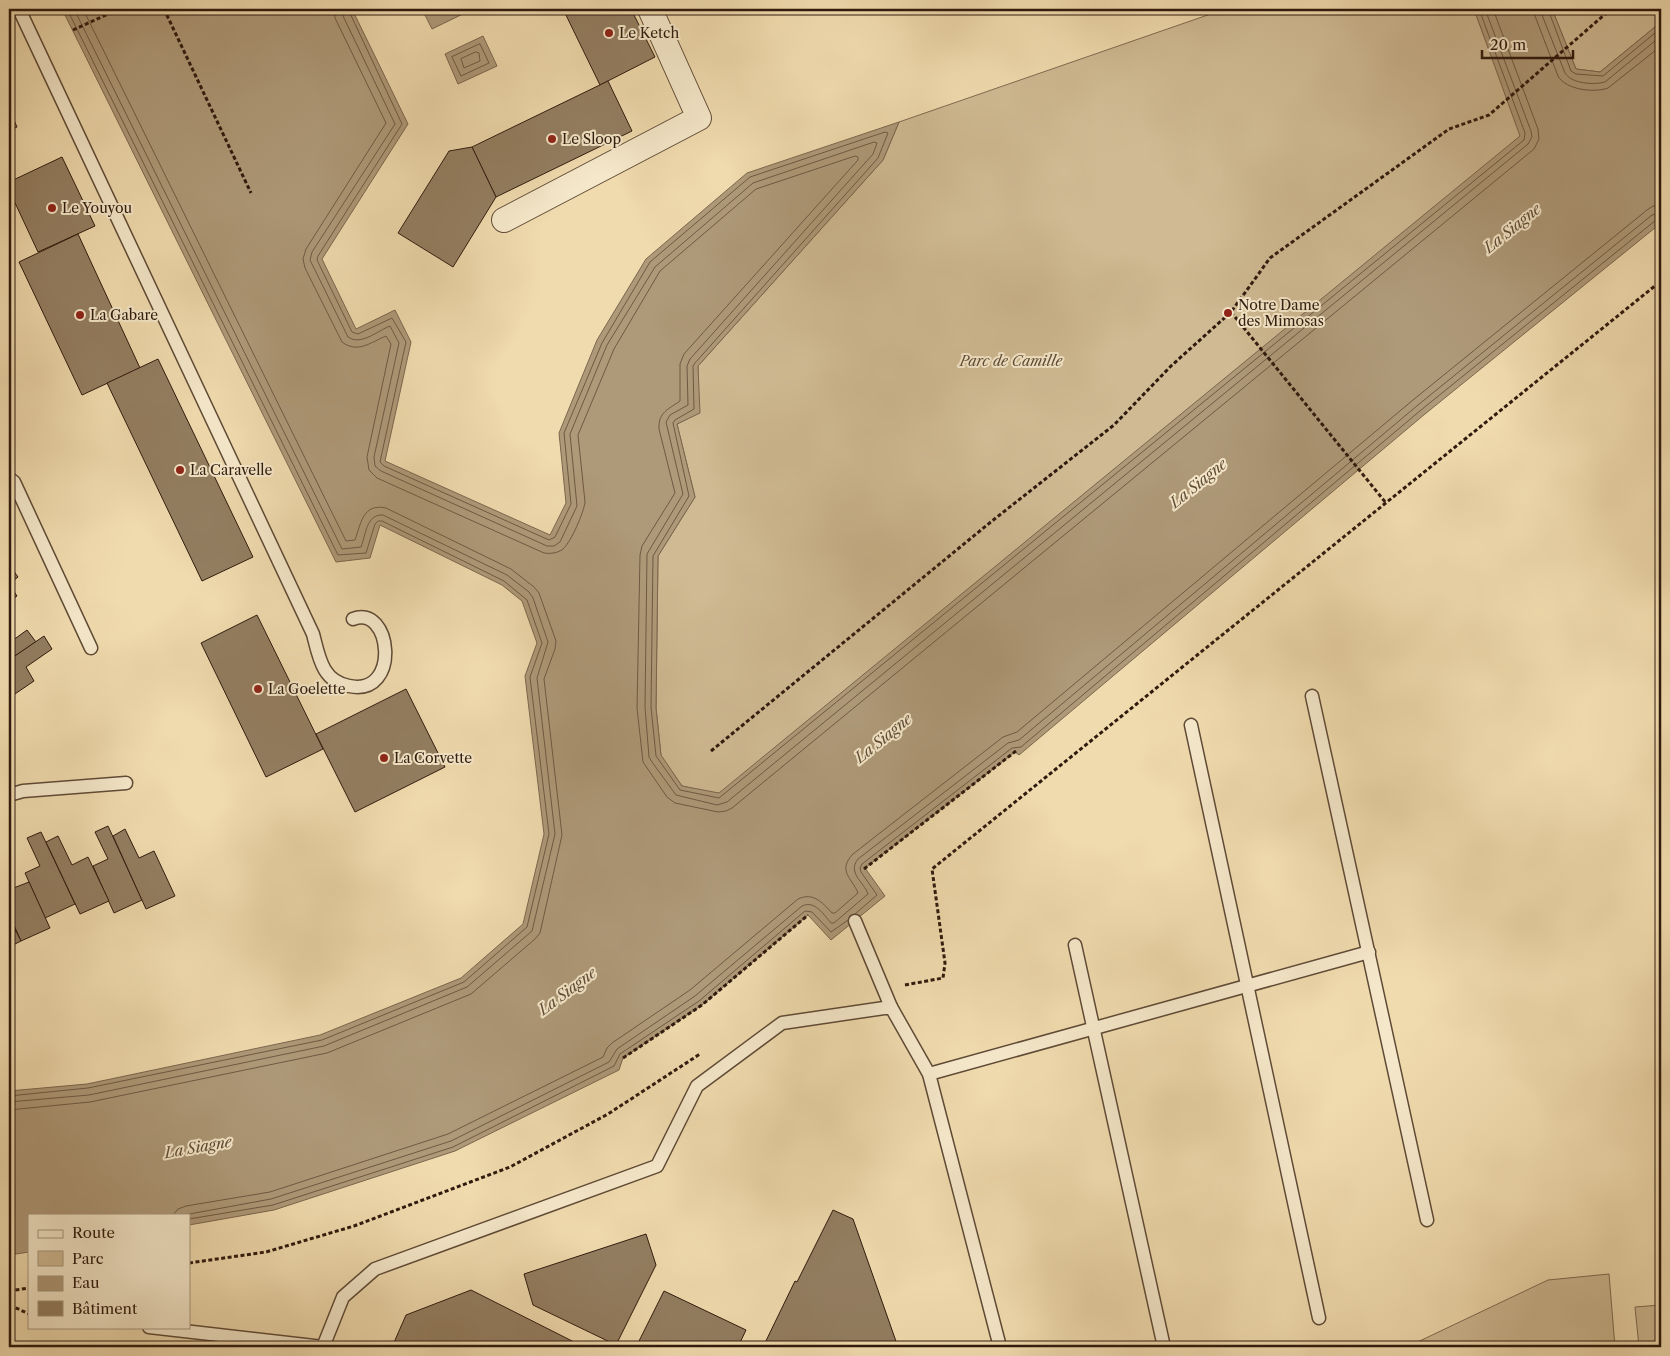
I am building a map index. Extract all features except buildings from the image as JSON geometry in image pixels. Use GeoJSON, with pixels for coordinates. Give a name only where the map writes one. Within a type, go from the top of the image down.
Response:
{"type":"FeatureCollection","features":[{"type":"Feature","properties":{"kind":"street"},"geometry":{"type":"LineString","coordinates":[[504,220],[699,118],[650,9]]}},
{"type":"Feature","properties":{"kind":"lane"},"geometry":{"type":"LineString","coordinates":[[19,9],[313,634],[322,665],[330,679],[341,685],[353,687],[369,685],[377,679],[383,670],[386,655],[384,642],[373,620],[360,616],[353,619]]}},
{"type":"Feature","properties":{"kind":"lane"},"geometry":{"type":"LineString","coordinates":[[9,478],[14,482],[91,648]]}},
{"type":"Feature","properties":{"kind":"lane"},"geometry":{"type":"LineString","coordinates":[[1312,696],[1427,1220]]}},
{"type":"Feature","properties":{"kind":"lane"},"geometry":{"type":"LineString","coordinates":[[1191,725],[1319,1318]]}},
{"type":"Feature","properties":{"kind":"lane"},"geometry":{"type":"LineString","coordinates":[[9,795],[23,791],[126,783]]}},
{"type":"Feature","properties":{"kind":"lane"},"geometry":{"type":"LineString","coordinates":[[855,921],[892,1007],[929,1074],[1000,1347]]}},
{"type":"Feature","properties":{"kind":"lane"},"geometry":{"type":"LineString","coordinates":[[1075,945],[1164,1347]]}},
{"type":"Feature","properties":{"kind":"lane"},"geometry":{"type":"LineString","coordinates":[[929,1074],[1369,952]]}},
{"type":"Feature","properties":{"kind":"lane"},"geometry":{"type":"LineString","coordinates":[[158,1328],[323,1347],[343,1297],[375,1269],[657,1166],[696,1086],[782,1023],[892,1007]]}},
{"type":"Feature","properties":{"kind":"path"},"geometry":{"type":"LineString","coordinates":[[73,30],[119,9]]}},
{"type":"Feature","properties":{"kind":"path"},"geometry":{"type":"LineString","coordinates":[[164,9],[251,193]]}},
{"type":"Feature","properties":{"kind":"path"},"geometry":{"type":"LineString","coordinates":[[711,751],[992,521],[1114,425],[1171,366],[1231,312],[1270,258],[1448,129],[1488,115],[1611,9]]}},
{"type":"Feature","properties":{"kind":"path"},"geometry":{"type":"LineString","coordinates":[[883,988],[942,978],[945,963],[932,869],[1661,281]]}},
{"type":"Feature","properties":{"kind":"path"},"geometry":{"type":"LineString","coordinates":[[1231,312],[1386,502]]}},
{"type":"Feature","properties":{"kind":"path"},"geometry":{"type":"LineString","coordinates":[[864,869],[1016,751]]}},
{"type":"Feature","properties":{"kind":"path"},"geometry":{"type":"LineString","coordinates":[[623,1058],[702,1005],[808,915]]}},
{"type":"Feature","properties":{"kind":"path"},"geometry":{"type":"LineString","coordinates":[[190,1264],[266,1252],[354,1226],[510,1167],[608,1114],[704,1051]]}},
{"type":"Feature","properties":{"kind":"path"},"geometry":{"type":"LineString","coordinates":[[9,1291],[28,1288]]}},
{"type":"Feature","properties":{"kind":"path"},"geometry":{"type":"LineString","coordinates":[[9,1298],[14,1307],[28,1314]]}},
{"type":"Feature","properties":{"kind":"green space","name":"Parc de Camille"},"geometry":{"type":"Polygon","coordinates":[[[1225,9],[1474,9],[1521,136],[719,794],[682,786],[661,756],[656,708],[658,556],[695,497],[677,424],[699,413],[698,366],[883,160],[899,122],[1225,9]]]}},
{"type":"Feature","properties":{"kind":"green space"},"geometry":{"type":"Polygon","coordinates":[[[1552,9],[1661,9],[1661,22],[1600,72],[1576,69],[1552,9]]]}},
{"type":"Feature","properties":{"kind":"green space"},"geometry":{"type":"Polygon","coordinates":[[[1609,1274],[1615,1347],[1407,1347],[1548,1280],[1609,1274]]]}},
{"type":"Feature","properties":{"kind":"green space"},"geometry":{"type":"Polygon","coordinates":[[[1661,1305],[1661,1347],[1639,1347],[1635,1307],[1661,1305]]]}},
{"type":"Feature","properties":{"kind":"water","name":"La Siagne"},"geometry":{"type":"Polygon","coordinates":[[[62,9],[352,9],[408,124],[322,259],[356,329],[395,310],[411,342],[385,461],[550,535],[566,503],[559,433],[597,340],[646,259],[747,173],[899,122],[883,160],[698,366],[700,413],[677,424],[695,497],[658,556],[656,708],[661,755],[682,786],[719,793],[1520,136],[1474,9],[1552,9],[1576,69],[1600,72],[1661,22],[1661,223],[1425,414],[1019,755],[1015,752],[865,868],[885,896],[831,940],[808,915],[702,1005],[623,1058],[619,1070],[455,1151],[274,1210],[190,1225],[190,1214],[28,1214],[28,1252],[9,1255],[9,1091],[87,1084],[320,1035],[461,978],[523,924],[544,834],[525,676],[537,643],[522,601],[502,585],[380,525],[370,558],[336,562],[62,9]]]}},
{"type":"Feature","properties":{"kind":"water"},"geometry":{"type":"Polygon","coordinates":[[[422,9],[473,9],[432,29],[422,9]]]}},
{"type":"Feature","properties":{"kind":"water"},"geometry":{"type":"Polygon","coordinates":[[[483,36],[497,66],[458,84],[445,54],[483,36]]]}},
{"type":"Feature","properties":{"kind":"place","name":"Le Ketch"},"geometry":{"type":"Point","coordinates":[609,33]}},
{"type":"Feature","properties":{"kind":"place","name":"Le Sloop"},"geometry":{"type":"Point","coordinates":[552,139]}},
{"type":"Feature","properties":{"kind":"place","name":"Le Youyou"},"geometry":{"type":"Point","coordinates":[52,208]}},
{"type":"Feature","properties":{"kind":"place","name":"Notre Dame des Mimosas"},"geometry":{"type":"Point","coordinates":[1228,313]}},
{"type":"Feature","properties":{"kind":"place","name":"La Gabare"},"geometry":{"type":"Point","coordinates":[80,315]}},
{"type":"Feature","properties":{"kind":"place","name":"La Caravelle"},"geometry":{"type":"Point","coordinates":[180,470]}},
{"type":"Feature","properties":{"kind":"place","name":"La Goelette"},"geometry":{"type":"Point","coordinates":[258,689]}},
{"type":"Feature","properties":{"kind":"place","name":"La Corvette"},"geometry":{"type":"Point","coordinates":[384,758]}}]}
